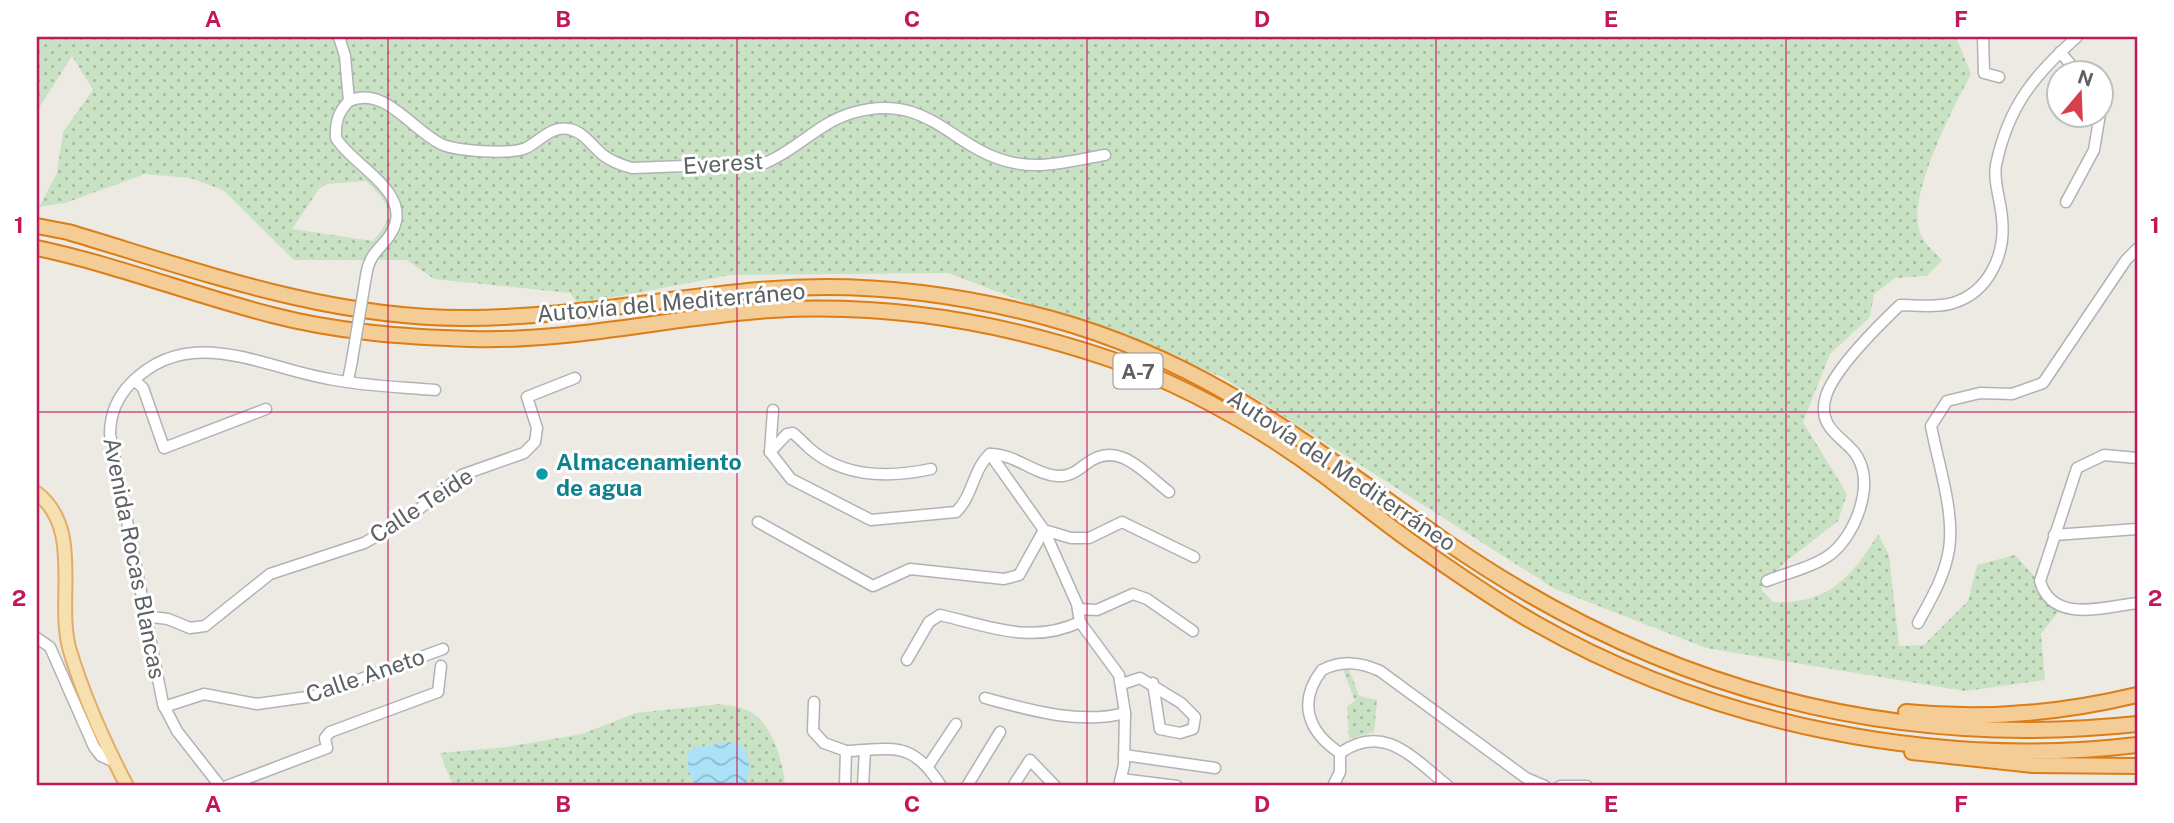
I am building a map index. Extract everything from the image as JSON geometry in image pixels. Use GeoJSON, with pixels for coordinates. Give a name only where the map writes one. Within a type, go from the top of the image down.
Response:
{"type":"FeatureCollection","features":[{"type":"Feature","properties":{"kind":"highway","name":"Autovía del Mediterráneo"},"geometry":{"type":"LineString","coordinates":[[37,226],[68,232],[285,297],[393,315],[499,317],[765,289],[877,288],[964,298],[1057,321],[1108,337],[1208,380],[1296,434],[1443,540],[1552,609],[1637,652],[1732,685],[1793,701],[1896,721],[2027,730],[2137,724]]}},
{"type":"Feature","properties":{"kind":"highway","name":"Autovía del Mediterráneo"},"geometry":{"type":"LineString","coordinates":[[37,248],[63,253],[274,316],[382,334],[477,339],[528,338],[770,310],[863,310],[962,321],[1056,342],[1128,366],[1179,388],[1241,420],[1321,473],[1415,545],[1489,595],[1536,624],[1647,677],[1735,708],[1874,738],[1978,749],[2041,751],[2137,745]]}},
{"type":"Feature","properties":{"kind":"highway"},"geometry":{"type":"LineString","coordinates":[[1647,677],[1709,706],[1821,738],[1982,761],[2137,765]]}},
{"type":"Feature","properties":{"kind":"highway"},"geometry":{"type":"LineString","coordinates":[[1732,685],[1877,709],[1971,716],[2041,712],[2137,695]]}},
{"type":"Feature","properties":{"kind":"main road"},"geometry":{"type":"LineString","coordinates":[[37,493],[57,514],[64,552],[64,617],[70,650],[127,786]]}},
{"type":"Feature","properties":{"kind":"street"},"geometry":{"type":"LineString","coordinates":[[339,37],[345,55],[349,101],[338,117],[336,138],[390,195],[396,209],[395,226],[370,256],[348,381]]}},
{"type":"Feature","properties":{"kind":"street"},"geometry":{"type":"LineString","coordinates":[[1983,37],[1984,73],[1999,77]]}},
{"type":"Feature","properties":{"kind":"street"},"geometry":{"type":"LineString","coordinates":[[1767,582],[1830,554],[1859,518],[1863,486],[1858,457],[1836,438],[1825,415],[1826,396],[1872,331],[1900,305],[1952,304],[1978,291],[1995,267],[2003,229],[1995,168],[2010,119],[2025,89],[2077,37]]}},
{"type":"Feature","properties":{"kind":"street"},"geometry":{"type":"LineString","coordinates":[[2060,52],[2067,60]]}},
{"type":"Feature","properties":{"kind":"street","name":"Everest"},"geometry":{"type":"LineString","coordinates":[[349,101],[358,97],[381,99],[414,127],[442,144],[455,148],[515,151],[527,147],[552,131],[567,128],[581,133],[616,163],[632,169],[765,163],[779,158],[809,133],[830,121],[873,109],[894,109],[928,117],[975,148],[1013,163],[1052,164],[1105,155]]}},
{"type":"Feature","properties":{"kind":"street"},"geometry":{"type":"LineString","coordinates":[[2066,202],[2094,150],[2098,130]]}},
{"type":"Feature","properties":{"kind":"street"},"geometry":{"type":"LineString","coordinates":[[1918,623],[1942,577],[1950,548],[1950,520],[1931,426],[1947,401],[1980,393],[2012,394],[2043,383],[2126,260],[2137,249]]}},
{"type":"Feature","properties":{"kind":"street","name":"Avenida Rocas Blancas"},"geometry":{"type":"LineString","coordinates":[[220,786],[177,731],[164,707],[127,509],[110,434],[114,406],[134,380],[154,363],[193,350],[222,353],[294,372],[348,381],[435,390]]}},
{"type":"Feature","properties":{"kind":"street","name":"Calle Teide"},"geometry":{"type":"LineString","coordinates":[[145,616],[168,619],[190,628],[205,626],[271,574],[338,553],[404,521],[462,475],[524,453],[535,442],[537,428],[527,397],[575,378]]}},
{"type":"Feature","properties":{"kind":"street"},"geometry":{"type":"LineString","coordinates":[[134,380],[143,388],[164,448],[266,409]]}},
{"type":"Feature","properties":{"kind":"street"},"geometry":{"type":"LineString","coordinates":[[773,411],[770,452],[791,479],[871,520],[956,512],[963,505],[982,461],[990,454],[1007,454],[1054,476],[1075,473],[1098,454],[1112,454],[1126,458],[1169,492]]}},
{"type":"Feature","properties":{"kind":"street"},"geometry":{"type":"LineString","coordinates":[[770,452],[787,434],[793,433],[810,449],[837,466],[856,471],[905,475],[931,469]]}},
{"type":"Feature","properties":{"kind":"street"},"geometry":{"type":"LineString","coordinates":[[990,454],[1044,530],[1078,610],[1080,622],[1105,652],[1122,684],[1125,713],[1120,783],[1177,786]]}},
{"type":"Feature","properties":{"kind":"street"},"geometry":{"type":"LineString","coordinates":[[2137,458],[2104,455],[2077,468],[2040,581],[2043,591],[2057,606],[2074,610],[2137,603]]}},
{"type":"Feature","properties":{"kind":"street"},"geometry":{"type":"LineString","coordinates":[[758,522],[873,586],[910,569],[940,570],[985,578],[1004,579],[1019,575],[1044,530]]}},
{"type":"Feature","properties":{"kind":"street"},"geometry":{"type":"LineString","coordinates":[[1044,530],[1071,538],[1089,538],[1122,522],[1194,557]]}},
{"type":"Feature","properties":{"kind":"street"},"geometry":{"type":"LineString","coordinates":[[2054,535],[2137,529]]}},
{"type":"Feature","properties":{"kind":"street"},"geometry":{"type":"LineString","coordinates":[[1078,610],[1097,610],[1133,594],[1147,599],[1193,631]]}},
{"type":"Feature","properties":{"kind":"street"},"geometry":{"type":"LineString","coordinates":[[907,660],[929,622],[940,615],[1030,635],[1050,634],[1080,622]]}},
{"type":"Feature","properties":{"kind":"street"},"geometry":{"type":"LineString","coordinates":[[37,638],[50,647],[93,747],[101,756],[115,762]]}},
{"type":"Feature","properties":{"kind":"street","name":"Calle Aneto"},"geometry":{"type":"LineString","coordinates":[[164,707],[204,694],[257,704],[314,696],[443,649]]}},
{"type":"Feature","properties":{"kind":"street"},"geometry":{"type":"LineString","coordinates":[[1340,753],[1325,743],[1308,719],[1310,692],[1322,670],[1333,664],[1364,664],[1380,671],[1526,778],[1545,786]]}},
{"type":"Feature","properties":{"kind":"street"},"geometry":{"type":"LineString","coordinates":[[227,786],[327,748],[325,738],[330,732],[438,692],[441,666]]}},
{"type":"Feature","properties":{"kind":"street"},"geometry":{"type":"LineString","coordinates":[[1122,684],[1140,678],[1153,683],[1195,717],[1193,729],[1180,733],[1160,729],[1153,683]]}},
{"type":"Feature","properties":{"kind":"street"},"geometry":{"type":"LineString","coordinates":[[985,698],[1016,706],[1088,717],[1125,713]]}},
{"type":"Feature","properties":{"kind":"street"},"geometry":{"type":"LineString","coordinates":[[814,702],[813,731],[824,743],[846,751],[896,747],[913,753],[928,766],[941,786]]}},
{"type":"Feature","properties":{"kind":"street"},"geometry":{"type":"LineString","coordinates":[[928,766],[956,724]]}},
{"type":"Feature","properties":{"kind":"street"},"geometry":{"type":"LineString","coordinates":[[967,786],[1000,732]]}},
{"type":"Feature","properties":{"kind":"street"},"geometry":{"type":"LineString","coordinates":[[1340,753],[1354,743],[1381,739],[1399,748],[1448,786]]}},
{"type":"Feature","properties":{"kind":"street"},"geometry":{"type":"LineString","coordinates":[[863,786],[865,750]]}},
{"type":"Feature","properties":{"kind":"street"},"geometry":{"type":"LineString","coordinates":[[845,786],[846,751]]}},
{"type":"Feature","properties":{"kind":"street"},"geometry":{"type":"LineString","coordinates":[[1333,786],[1340,772],[1340,753]]}},
{"type":"Feature","properties":{"kind":"street"},"geometry":{"type":"LineString","coordinates":[[1124,755],[1215,768]]}},
{"type":"Feature","properties":{"kind":"street"},"geometry":{"type":"LineString","coordinates":[[1013,786],[1030,760],[1055,786]]}},
{"type":"Feature","properties":{"kind":"street"},"geometry":{"type":"LineString","coordinates":[[1560,786],[1587,786]]}},
{"type":"Feature","properties":{"kind":"green space"},"geometry":{"type":"Polygon","coordinates":[[[37,37],[1956,37],[1971,74],[1933,154],[1919,200],[1918,220],[1921,235],[1942,260],[1927,276],[1895,278],[1874,294],[1870,317],[1830,354],[1803,422],[1847,494],[1838,521],[1784,563],[1761,589],[1773,602],[1792,602],[1823,593],[1847,576],[1878,534],[1889,555],[1899,646],[1924,645],[1968,601],[1977,565],[2015,555],[2062,607],[2041,634],[2045,680],[1965,691],[1706,648],[1555,589],[1222,377],[948,273],[730,275],[578,304],[570,293],[434,279],[407,260],[294,260],[223,190],[190,178],[145,174],[65,203],[39,207],[57,173],[63,132],[93,90],[72,56],[37,111],[37,37]],[[366,181],[326,184],[319,189],[292,229],[373,241],[381,232],[388,210],[381,196],[366,181]]]}},
{"type":"Feature","properties":{"kind":"green space"},"geometry":{"type":"Polygon","coordinates":[[[1348,666],[1359,696],[1377,700],[1374,732],[1349,739],[1347,706],[1355,701],[1342,667],[1348,666]]]}},
{"type":"Feature","properties":{"kind":"green space"},"geometry":{"type":"Polygon","coordinates":[[[720,704],[747,710],[763,723],[779,754],[785,786],[453,786],[440,753],[507,747],[582,734],[636,713],[720,704]]]}},
{"type":"Feature","properties":{"kind":"water"},"geometry":{"type":"Polygon","coordinates":[[[730,742],[740,744],[748,759],[749,770],[745,786],[696,786],[688,770],[688,754],[693,748],[730,742]]]}},
{"type":"Feature","properties":{"kind":"place","name":"Almacenamiento de agua"},"geometry":{"type":"Point","coordinates":[542,474]}}]}
